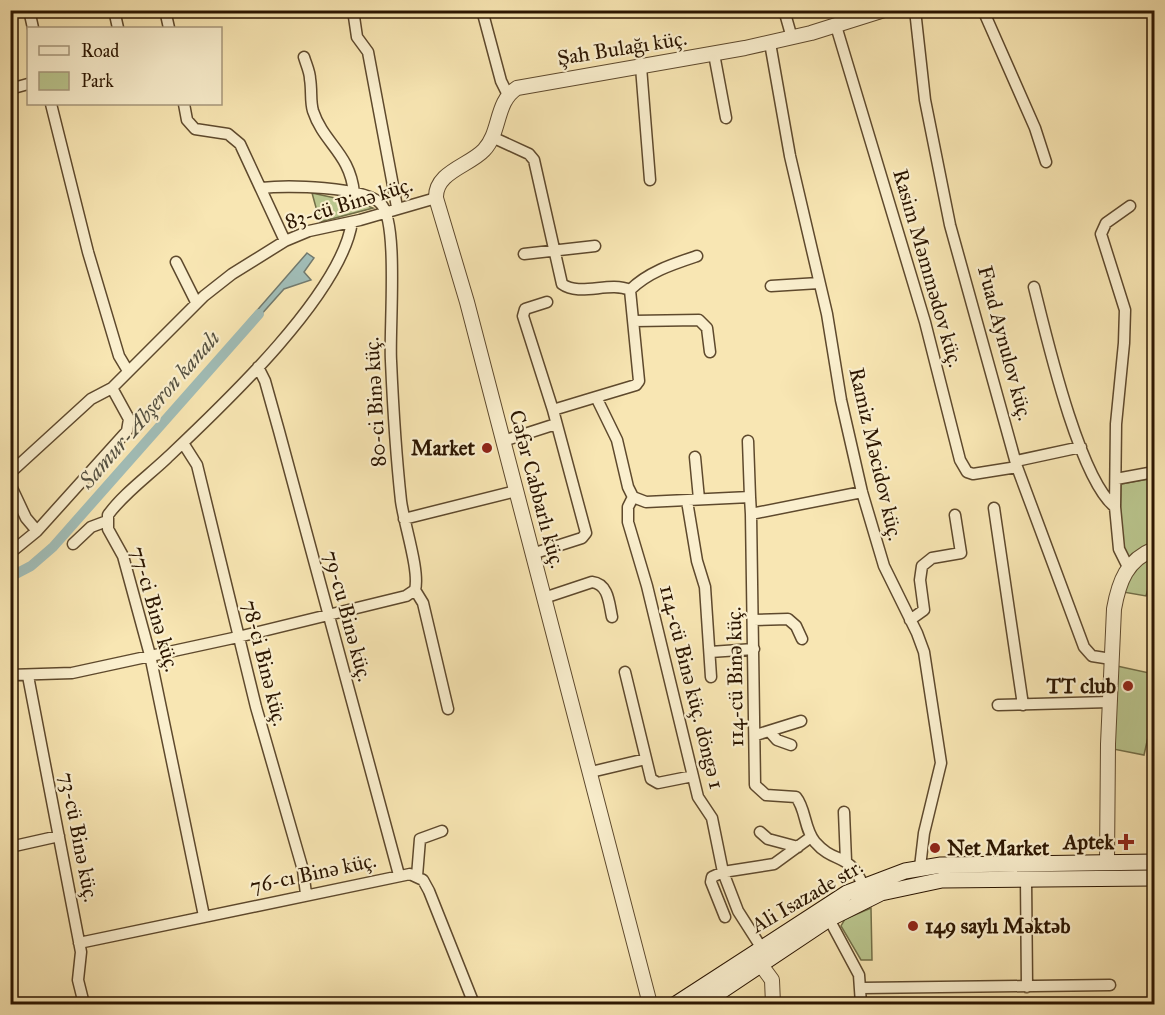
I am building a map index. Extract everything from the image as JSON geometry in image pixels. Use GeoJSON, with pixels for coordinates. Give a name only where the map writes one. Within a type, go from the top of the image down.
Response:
{"type":"FeatureCollection","features":[{"type":"Feature","properties":{"kind":"main road"},"geometry":{"type":"LineString","coordinates":[[1107,862],[1107,879]]}},
{"type":"Feature","properties":{"kind":"main road","name":"Ali Isazade str."},"geometry":{"type":"LineString","coordinates":[[676,1005],[761,947],[863,885],[920,867],[984,863],[1155,862]]}},
{"type":"Feature","properties":{"kind":"main road","name":"Ali Isazade str."},"geometry":{"type":"LineString","coordinates":[[702,1005],[829,919],[868,898],[921,883],[1026,878],[1155,878]]}},
{"type":"Feature","properties":{"kind":"street"},"geometry":{"type":"LineString","coordinates":[[29,10],[33,27]]}},
{"type":"Feature","properties":{"kind":"street"},"geometry":{"type":"LineString","coordinates":[[114,10],[118,27]]}},
{"type":"Feature","properties":{"kind":"street"},"geometry":{"type":"LineString","coordinates":[[165,10],[169,27]]}},
{"type":"Feature","properties":{"kind":"street"},"geometry":{"type":"LineString","coordinates":[[353,10],[356,13],[357,37],[368,52],[397,207]]}},
{"type":"Feature","properties":{"kind":"street"},"geometry":{"type":"LineString","coordinates":[[436,198],[440,181],[478,156],[492,137],[508,95],[501,81],[482,10]]}},
{"type":"Feature","properties":{"kind":"street"},"geometry":{"type":"LineString","coordinates":[[784,10],[792,38]]}},
{"type":"Feature","properties":{"kind":"street","name":"Şah Bulağı küç."},"geometry":{"type":"LineString","coordinates":[[508,95],[517,88],[770,43],[836,26],[884,10]]}},
{"type":"Feature","properties":{"kind":"street","name":"Fuad Aynulov küç."},"geometry":{"type":"LineString","coordinates":[[915,10],[925,100],[943,192],[1017,464],[1084,647],[1092,656],[1111,659]]}},
{"type":"Feature","properties":{"kind":"street"},"geometry":{"type":"LineString","coordinates":[[983,10],[1035,128],[1046,162]]}},
{"type":"Feature","properties":{"kind":"street","name":"Rasim Məmmədov küç."},"geometry":{"type":"LineString","coordinates":[[836,26],[925,322],[960,460],[967,472],[973,474],[1017,464]]}},
{"type":"Feature","properties":{"kind":"street","name":"Ramiz Məcidov küç."},"geometry":{"type":"LineString","coordinates":[[770,43],[790,156],[819,283],[844,418],[862,492],[884,566],[924,652],[941,763],[924,833],[920,867]]}},
{"type":"Feature","properties":{"kind":"street"},"geometry":{"type":"LineString","coordinates":[[714,54],[726,118]]}},
{"type":"Feature","properties":{"kind":"street"},"geometry":{"type":"LineString","coordinates":[[304,57],[310,77],[312,109],[317,121],[347,163],[354,193]]}},
{"type":"Feature","properties":{"kind":"street"},"geometry":{"type":"LineString","coordinates":[[641,67],[650,180]]}},
{"type":"Feature","properties":{"kind":"street"},"geometry":{"type":"LineString","coordinates":[[10,89],[27,84]]}},
{"type":"Feature","properties":{"kind":"street"},"geometry":{"type":"LineString","coordinates":[[51,105],[88,252],[119,356],[128,370]]}},
{"type":"Feature","properties":{"kind":"street"},"geometry":{"type":"LineString","coordinates":[[184,105],[187,120],[195,129],[235,138],[262,188],[285,241]]}},
{"type":"Feature","properties":{"kind":"street"},"geometry":{"type":"LineString","coordinates":[[492,137],[529,154],[534,160],[562,284],[570,289],[615,286],[630,290]]}},
{"type":"Feature","properties":{"kind":"street"},"geometry":{"type":"LineString","coordinates":[[262,188],[295,185],[354,193],[378,201],[386,211]]}},
{"type":"Feature","properties":{"kind":"street","name":"83-cü Binə küç."},"geometry":{"type":"LineString","coordinates":[[10,473],[91,399],[112,388],[128,370],[168,334],[196,303],[232,274],[285,241],[309,231],[352,222],[397,207],[436,198]]}},
{"type":"Feature","properties":{"kind":"street","name":"Cəfər Cabbarlı küç."},"geometry":{"type":"LineString","coordinates":[[436,198],[591,772],[650,1005]]}},
{"type":"Feature","properties":{"kind":"street"},"geometry":{"type":"LineString","coordinates":[[1128,567],[1119,549],[1115,507],[1116,424],[1125,310],[1101,234],[1106,223],[1130,206]]}},
{"type":"Feature","properties":{"kind":"street","name":"80-ci Binə küç."},"geometry":{"type":"LineString","coordinates":[[386,211],[391,240],[391,359],[404,519],[416,577],[415,590],[423,603],[448,709]]}},
{"type":"Feature","properties":{"kind":"street"},"geometry":{"type":"LineString","coordinates":[[73,544],[91,527],[107,521],[111,511],[258,367],[324,285],[348,238],[352,222]]}},
{"type":"Feature","properties":{"kind":"street"},"geometry":{"type":"LineString","coordinates":[[524,254],[595,246]]}},
{"type":"Feature","properties":{"kind":"street"},"geometry":{"type":"LineString","coordinates":[[630,290],[639,281],[670,265],[697,256]]}},
{"type":"Feature","properties":{"kind":"street"},"geometry":{"type":"LineString","coordinates":[[176,262],[196,303]]}},
{"type":"Feature","properties":{"kind":"street"},"geometry":{"type":"LineString","coordinates":[[771,285],[819,283]]}},
{"type":"Feature","properties":{"kind":"street"},"geometry":{"type":"LineString","coordinates":[[1034,287],[1053,362],[1081,447],[1097,486],[1115,507]]}},
{"type":"Feature","properties":{"kind":"street"},"geometry":{"type":"LineString","coordinates":[[553,410],[636,385],[639,381],[630,290]]}},
{"type":"Feature","properties":{"kind":"street"},"geometry":{"type":"LineString","coordinates":[[532,554],[582,538],[586,533],[553,410],[523,316],[525,309],[548,302]]}},
{"type":"Feature","properties":{"kind":"street"},"geometry":{"type":"LineString","coordinates":[[634,321],[699,320],[707,328],[710,351]]}},
{"type":"Feature","properties":{"kind":"street","name":"79-cu Binə küç."},"geometry":{"type":"LineString","coordinates":[[258,367],[265,381],[279,431],[399,874]]}},
{"type":"Feature","properties":{"kind":"street"},"geometry":{"type":"LineString","coordinates":[[10,553],[37,531],[127,431],[129,419],[112,388]]}},
{"type":"Feature","properties":{"kind":"street"},"geometry":{"type":"LineString","coordinates":[[596,397],[615,435],[628,487],[633,497],[646,502],[750,497]]}},
{"type":"Feature","properties":{"kind":"street"},"geometry":{"type":"LineString","coordinates":[[503,441],[556,424]]}},
{"type":"Feature","properties":{"kind":"street","name":"114-cü Binə küç."},"geometry":{"type":"LineString","coordinates":[[748,441],[757,789],[766,795],[796,797],[811,837]]}},
{"type":"Feature","properties":{"kind":"street","name":"78-ci Binə küç."},"geometry":{"type":"LineString","coordinates":[[183,442],[197,465],[238,637],[272,766],[303,870],[306,894]]}},
{"type":"Feature","properties":{"kind":"street"},"geometry":{"type":"LineString","coordinates":[[1017,464],[1081,447]]}},
{"type":"Feature","properties":{"kind":"street"},"geometry":{"type":"LineString","coordinates":[[695,457],[699,499]]}},
{"type":"Feature","properties":{"kind":"street"},"geometry":{"type":"LineString","coordinates":[[1116,479],[1155,472]]}},
{"type":"Feature","properties":{"kind":"street"},"geometry":{"type":"LineString","coordinates":[[10,484],[26,518],[37,531]]}},
{"type":"Feature","properties":{"kind":"street"},"geometry":{"type":"LineString","coordinates":[[404,519],[516,491]]}},
{"type":"Feature","properties":{"kind":"street"},"geometry":{"type":"LineString","coordinates":[[751,514],[862,492]]}},
{"type":"Feature","properties":{"kind":"street","name":"114-cü Binə küç. döngə 1"},"geometry":{"type":"LineString","coordinates":[[633,497],[628,507],[628,522],[647,586],[698,797],[712,818],[723,872],[738,911],[761,947]]}},
{"type":"Feature","properties":{"kind":"street"},"geometry":{"type":"LineString","coordinates":[[687,501],[697,561],[705,587],[711,677]]}},
{"type":"Feature","properties":{"kind":"street"},"geometry":{"type":"LineString","coordinates":[[994,508],[1023,705]]}},
{"type":"Feature","properties":{"kind":"street"},"geometry":{"type":"LineString","coordinates":[[910,620],[924,610],[920,580],[922,566],[932,558],[961,553],[956,515]]}},
{"type":"Feature","properties":{"kind":"street","name":"77-ci Binə küç."},"geometry":{"type":"LineString","coordinates":[[107,521],[108,529],[123,556],[150,656],[204,916]]}},
{"type":"Feature","properties":{"kind":"street"},"geometry":{"type":"LineString","coordinates":[[1107,862],[1114,609],[1117,592],[1128,567],[1155,549]]}},
{"type":"Feature","properties":{"kind":"street"},"geometry":{"type":"LineString","coordinates":[[544,598],[592,582],[598,583],[604,588],[612,617]]}},
{"type":"Feature","properties":{"kind":"street"},"geometry":{"type":"LineString","coordinates":[[10,675],[72,673],[238,637],[406,596],[415,590]]}},
{"type":"Feature","properties":{"kind":"street"},"geometry":{"type":"LineString","coordinates":[[753,620],[788,619],[796,626],[802,639]]}},
{"type":"Feature","properties":{"kind":"street"},"geometry":{"type":"LineString","coordinates":[[710,652],[754,649]]}},
{"type":"Feature","properties":{"kind":"street"},"geometry":{"type":"LineString","coordinates":[[625,672],[654,783],[693,776]]}},
{"type":"Feature","properties":{"kind":"street","name":"73-cü Binə küç."},"geometry":{"type":"LineString","coordinates":[[28,676],[82,959],[78,980],[84,1005]]}},
{"type":"Feature","properties":{"kind":"street"},"geometry":{"type":"LineString","coordinates":[[998,705],[1110,702]]}},
{"type":"Feature","properties":{"kind":"street"},"geometry":{"type":"LineString","coordinates":[[756,735],[801,721]]}},
{"type":"Feature","properties":{"kind":"street"},"geometry":{"type":"LineString","coordinates":[[770,732],[777,740],[791,745]]}},
{"type":"Feature","properties":{"kind":"street"},"geometry":{"type":"LineString","coordinates":[[591,772],[646,759]]}},
{"type":"Feature","properties":{"kind":"street"},"geometry":{"type":"LineString","coordinates":[[844,812],[846,861]]}},
{"type":"Feature","properties":{"kind":"street"},"geometry":{"type":"LineString","coordinates":[[442,831],[420,839],[417,876],[429,891],[474,1005]]}},
{"type":"Feature","properties":{"kind":"street"},"geometry":{"type":"LineString","coordinates":[[760,832],[768,839],[798,847]]}},
{"type":"Feature","properties":{"kind":"street"},"geometry":{"type":"LineString","coordinates":[[10,847],[59,836]]}},
{"type":"Feature","properties":{"kind":"street"},"geometry":{"type":"LineString","coordinates":[[725,917],[711,882],[712,878],[723,872],[767,867],[811,837],[824,850],[854,866],[863,885]]}},
{"type":"Feature","properties":{"kind":"street","name":"76-cı Binə küç."},"geometry":{"type":"LineString","coordinates":[[79,943],[399,874],[417,876]]}},
{"type":"Feature","properties":{"kind":"street"},"geometry":{"type":"LineString","coordinates":[[1026,878],[1027,987]]}},
{"type":"Feature","properties":{"kind":"street"},"geometry":{"type":"LineString","coordinates":[[829,919],[853,961],[862,988],[861,1005]]}},
{"type":"Feature","properties":{"kind":"street"},"geometry":{"type":"LineString","coordinates":[[761,965],[772,980],[773,1005]]}},
{"type":"Feature","properties":{"kind":"street"},"geometry":{"type":"LineString","coordinates":[[862,988],[1110,985]]}},
{"type":"Feature","properties":{"kind":"green space"},"geometry":{"type":"Polygon","coordinates":[[[312,193],[363,204],[373,208],[320,222],[312,193]]]}},
{"type":"Feature","properties":{"kind":"green space"},"geometry":{"type":"Polygon","coordinates":[[[1154,478],[1154,544],[1129,558],[1121,532],[1121,484],[1154,478]]]}},
{"type":"Feature","properties":{"kind":"green space"},"geometry":{"type":"Polygon","coordinates":[[[1154,556],[1154,586],[1149,585],[1146,596],[1123,592],[1134,571],[1154,556]]]}},
{"type":"Feature","properties":{"kind":"green space"},"geometry":{"type":"Polygon","coordinates":[[[1117,666],[1154,674],[1154,710],[1144,755],[1113,749],[1117,666]]]}},
{"type":"Feature","properties":{"kind":"green space"},"geometry":{"type":"Polygon","coordinates":[[[871,908],[872,960],[861,960],[841,926],[845,919],[871,908]]]}},
{"type":"Feature","properties":{"kind":"water"},"geometry":{"type":"Polygon","coordinates":[[[307,253],[314,258],[304,272],[311,280],[284,289],[251,326],[247,322],[307,253]]]}},
{"type":"Feature","properties":{"kind":"waterway","name":"Samur-Abşeron kanalı"},"geometry":{"type":"LineString","coordinates":[[10,577],[31,566],[53,547],[259,314]]}},
{"type":"Feature","properties":{"kind":"place","name":"Market"},"geometry":{"type":"Point","coordinates":[487,448]}},
{"type":"Feature","properties":{"kind":"place","name":"TT club"},"geometry":{"type":"Point","coordinates":[1128,686]}},
{"type":"Feature","properties":{"kind":"place","name":"Aptek"},"geometry":{"type":"Point","coordinates":[1126,842]}},
{"type":"Feature","properties":{"kind":"place","name":"Net Market"},"geometry":{"type":"Point","coordinates":[935,848]}},
{"type":"Feature","properties":{"kind":"place","name":"149 saylı Məktəb"},"geometry":{"type":"Point","coordinates":[913,926]}}]}
